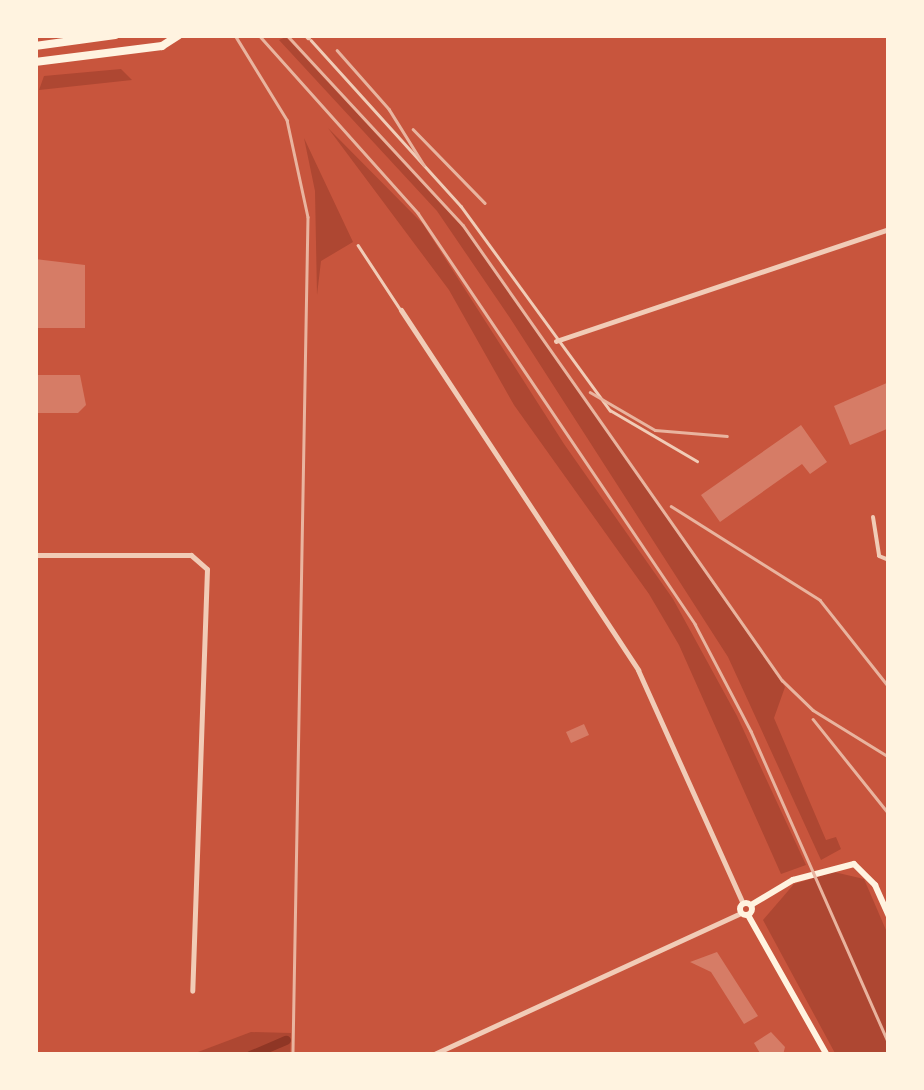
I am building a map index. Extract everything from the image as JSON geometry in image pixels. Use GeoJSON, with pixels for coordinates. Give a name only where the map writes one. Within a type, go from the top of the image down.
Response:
{"type":"FeatureCollection","features":[{"type":"Feature","properties":{"kind":"main road"},"geometry":{"type":"LineString","coordinates":[[35,46],[114,35]]}},
{"type":"Feature","properties":{"kind":"main road"},"geometry":{"type":"LineString","coordinates":[[35,62],[162,46],[179,35]]}},
{"type":"Feature","properties":{"kind":"main road"},"geometry":{"type":"LineString","coordinates":[[827,1055],[746,909],[793,880],[854,864],[875,884],[889,916]]}},
{"type":"Feature","properties":{"kind":"street"},"geometry":{"type":"LineString","coordinates":[[556,341],[889,229]]}},
{"type":"Feature","properties":{"kind":"street"},"geometry":{"type":"LineString","coordinates":[[401,310],[638,670],[746,909],[432,1055]]}},
{"type":"Feature","properties":{"kind":"street"},"geometry":{"type":"LineString","coordinates":[[873,516],[879,556],[889,560]]}},
{"type":"Feature","properties":{"kind":"street"},"geometry":{"type":"LineString","coordinates":[[35,555],[191,555],[204,564],[204,750],[192,991]]}},
{"type":"Feature","properties":{"kind":"lane"},"geometry":{"type":"LineString","coordinates":[[307,36],[443,183],[610,410],[697,461]]}},
{"type":"Feature","properties":{"kind":"lane"},"geometry":{"type":"LineString","coordinates":[[358,245],[401,310]]}},
{"type":"Feature","properties":{"kind":"shaded area"},"geometry":{"type":"Polygon","coordinates":[[[286,37],[466,231],[785,687],[774,718],[826,840],[836,837],[841,849],[821,860],[728,657],[437,211],[279,40],[286,37]]]}},
{"type":"Feature","properties":{"kind":"shaded area"},"geometry":{"type":"Polygon","coordinates":[[[121,69],[132,80],[39,90],[44,76],[121,69]]]}},
{"type":"Feature","properties":{"kind":"shaded area"},"geometry":{"type":"Polygon","coordinates":[[[328,128],[423,224],[564,444],[673,599],[737,716],[806,865],[781,874],[679,645],[649,594],[514,405],[449,290],[328,128]]]}},
{"type":"Feature","properties":{"kind":"shaded area"},"geometry":{"type":"Polygon","coordinates":[[[304,138],[353,242],[321,261],[317,295],[315,191],[304,138]]]}},
{"type":"Feature","properties":{"kind":"shaded area"},"geometry":{"type":"Polygon","coordinates":[[[834,872],[864,879],[889,937],[889,1055],[836,1055],[763,920],[794,884],[834,872]]]}},
{"type":"Feature","properties":{"kind":"shaded area"},"geometry":{"type":"Polygon","coordinates":[[[251,1032],[291,1033],[290,1055],[190,1055],[251,1032]]]}},
{"type":"Feature","properties":{"kind":"building"},"geometry":{"type":"Polygon","coordinates":[[[35,259],[85,265],[85,328],[35,328],[35,259]]]}},
{"type":"Feature","properties":{"kind":"building"},"geometry":{"type":"Polygon","coordinates":[[[35,375],[80,375],[86,405],[78,413],[35,413],[35,375]]]}},
{"type":"Feature","properties":{"kind":"building"},"geometry":{"type":"Polygon","coordinates":[[[889,382],[889,428],[850,445],[834,406],[889,382]]]}},
{"type":"Feature","properties":{"kind":"building"},"geometry":{"type":"Polygon","coordinates":[[[801,425],[827,462],[810,474],[802,464],[720,522],[701,495],[801,425]]]}},
{"type":"Feature","properties":{"kind":"building"},"geometry":{"type":"Polygon","coordinates":[[[584,724],[589,735],[571,743],[566,732],[584,724]]]}},
{"type":"Feature","properties":{"kind":"building"},"geometry":{"type":"Polygon","coordinates":[[[717,952],[758,1016],[744,1024],[711,972],[690,962],[717,952]]]}},
{"type":"Feature","properties":{"kind":"building"},"geometry":{"type":"Polygon","coordinates":[[[771,1032],[785,1047],[783,1055],[761,1055],[754,1043],[771,1032]]]}},
{"type":"Feature","properties":{"kind":"waterway"},"geometry":{"type":"LineString","coordinates":[[250,1055],[286,1040]]}},
{"type":"Feature","properties":{"kind":"railway"},"geometry":{"type":"LineString","coordinates":[[235,35],[287,120],[308,217],[293,1055]]}},
{"type":"Feature","properties":{"kind":"railway"},"geometry":{"type":"LineString","coordinates":[[259,35],[418,213],[695,624],[751,731],[889,1044]]}},
{"type":"Feature","properties":{"kind":"railway"},"geometry":{"type":"LineString","coordinates":[[287,35],[463,225],[782,680],[813,710],[889,757]]}},
{"type":"Feature","properties":{"kind":"railway"},"geometry":{"type":"LineString","coordinates":[[337,50],[389,109],[424,165]]}},
{"type":"Feature","properties":{"kind":"railway"},"geometry":{"type":"LineString","coordinates":[[413,129],[485,203]]}},
{"type":"Feature","properties":{"kind":"railway"},"geometry":{"type":"LineString","coordinates":[[590,392],[655,430],[727,436]]}},
{"type":"Feature","properties":{"kind":"railway"},"geometry":{"type":"LineString","coordinates":[[671,506],[820,600],[889,687]]}},
{"type":"Feature","properties":{"kind":"railway"},"geometry":{"type":"LineString","coordinates":[[813,719],[889,814]]}}]}
